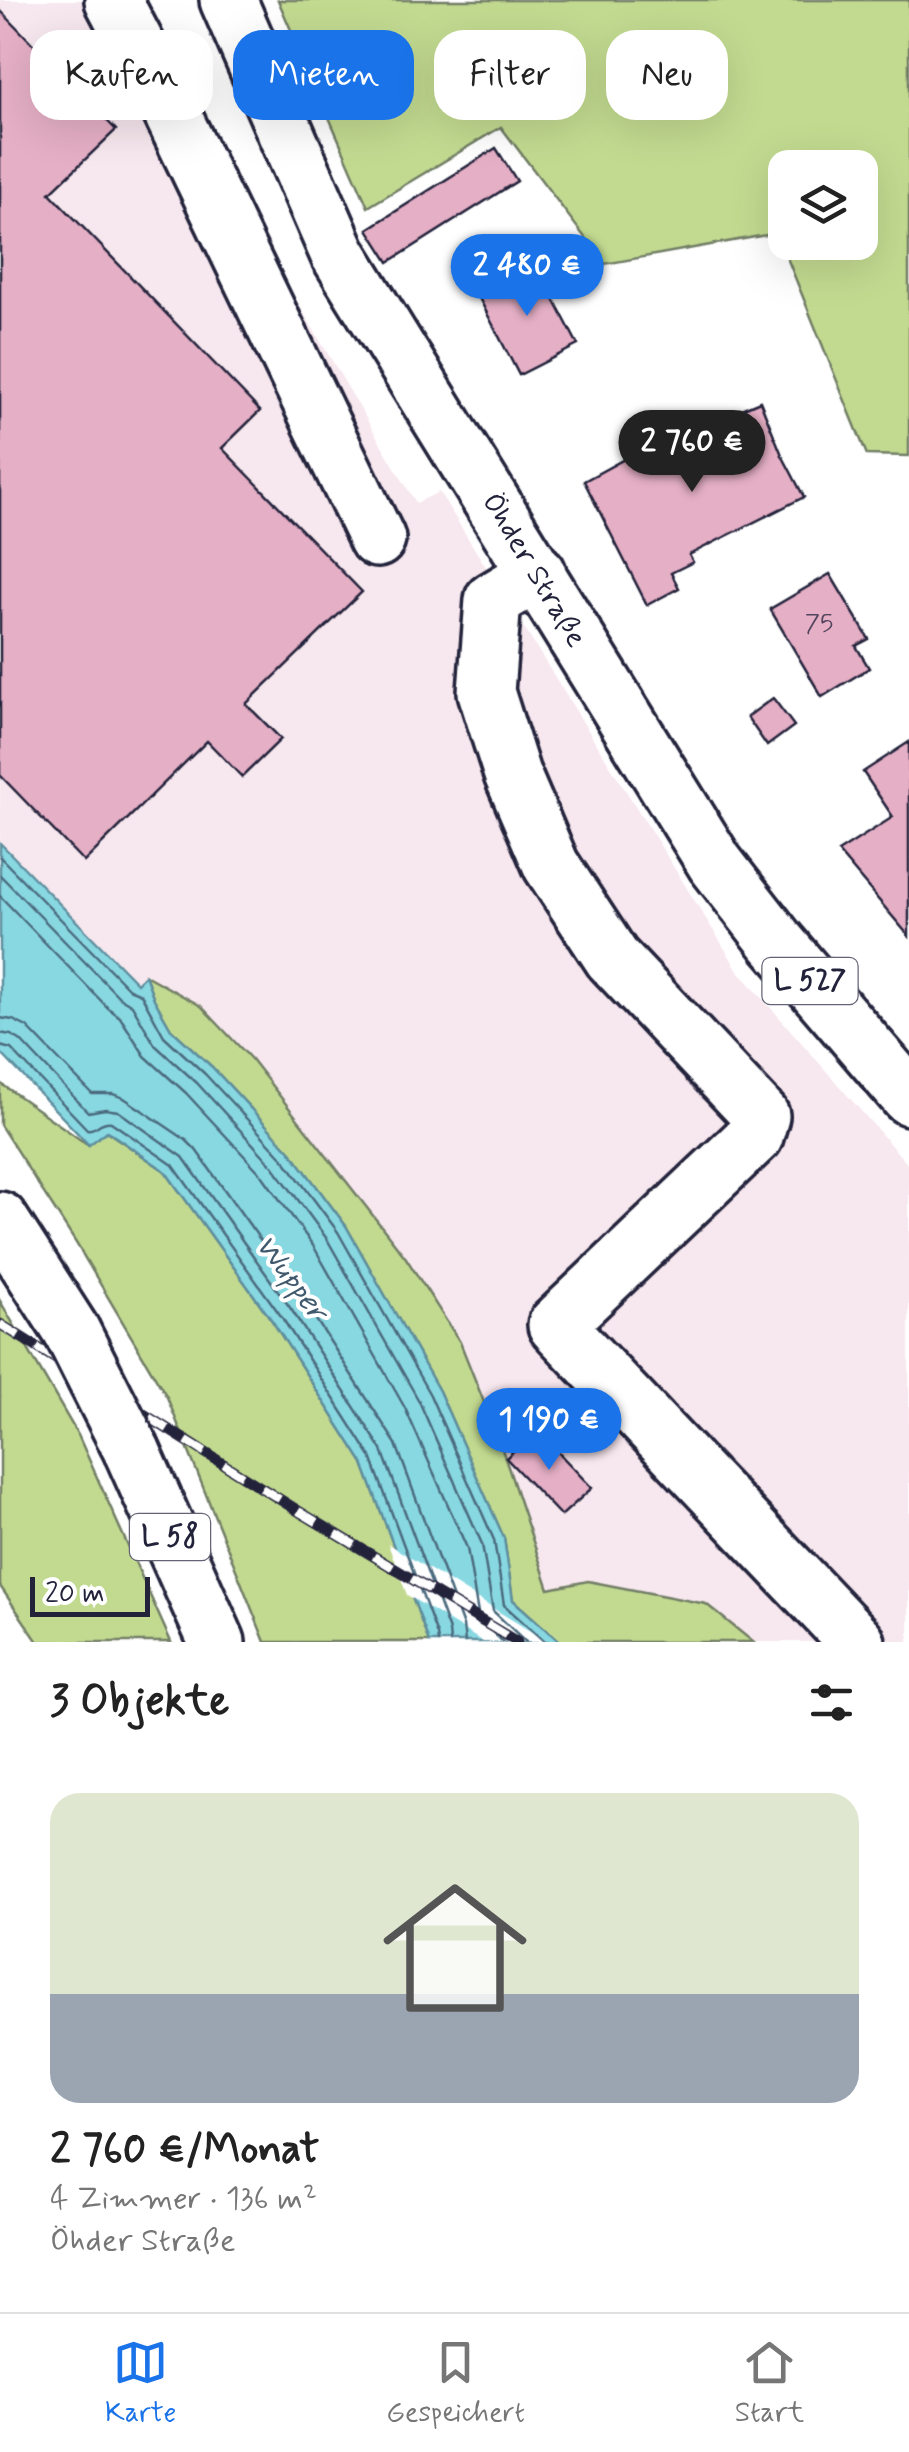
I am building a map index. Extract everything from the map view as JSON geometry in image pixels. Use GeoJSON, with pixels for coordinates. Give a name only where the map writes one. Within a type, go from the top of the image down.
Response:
{"type":"FeatureCollection","features":[{"type":"Feature","properties":{"kind":"main road"},"geometry":{"type":"LineString","coordinates":[[113,0],[166,101],[376,540]]}},
{"type":"Feature","properties":{"kind":"main road","name":"Öhder Straße"},"geometry":{"type":"LineString","coordinates":[[228,0],[338,253],[715,862],[775,940],[909,1097]]}},
{"type":"Feature","properties":{"kind":"main road"},"geometry":{"type":"LineString","coordinates":[[538,574],[493,600],[486,692],[512,774],[551,865],[612,958],[761,1116],[755,1136],[556,1325],[858,1642]]}},
{"type":"Feature","properties":{"kind":"main road","name":"L 58"},"geometry":{"type":"LineString","coordinates":[[0,1220],[72,1332],[132,1450],[217,1642]]}},
{"type":"Feature","properties":{"kind":"shaded area"},"geometry":{"type":"Polygon","coordinates":[[[0,0],[147,0],[161,30],[30,30],[30,120],[202,120],[243,210],[416,503],[439,492],[738,970],[909,1166],[909,1642],[753,1642],[706,1604],[588,1581],[549,1590],[499,1440],[460,1342],[406,1258],[251,1059],[202,1006],[146,975],[137,984],[0,843],[0,0]]]}},
{"type":"Feature","properties":{"kind":"green space"},"geometry":{"type":"Polygon","coordinates":[[[278,0],[909,0],[909,456],[867,455],[788,260],[878,260],[878,150],[768,150],[768,235],[605,264],[501,127],[368,207],[330,120],[414,120],[414,30],[291,30],[278,0]]]}},
{"type":"Feature","properties":{"kind":"green space"},"geometry":{"type":"Polygon","coordinates":[[[145,975],[201,1006],[251,1059],[406,1258],[460,1342],[499,1440],[549,1589],[588,1581],[706,1604],[753,1642],[560,1642],[513,1600],[504,1538],[439,1391],[346,1226],[291,1152],[171,1029],[145,975]]]}},
{"type":"Feature","properties":{"kind":"green space"},"geometry":{"type":"Polygon","coordinates":[[[0,1083],[88,1145],[106,1131],[165,1171],[273,1322],[363,1463],[429,1642],[265,1642],[167,1397],[76,1243],[0,1125],[0,1083]]]}},
{"type":"Feature","properties":{"kind":"green space"},"geometry":{"type":"Polygon","coordinates":[[[0,1301],[78,1435],[171,1642],[38,1642],[0,1586],[0,1301]]]}},
{"type":"Feature","properties":{"kind":"water","name":"Wupper"},"geometry":{"type":"Polygon","coordinates":[[[0,843],[137,983],[145,975],[171,1029],[291,1152],[346,1226],[439,1391],[504,1538],[513,1600],[560,1642],[429,1642],[363,1463],[273,1322],[165,1171],[107,1131],[89,1145],[0,1052],[0,843]]]}},
{"type":"Feature","properties":{"kind":"pier"},"geometry":{"type":"Polygon","coordinates":[[[388,1544],[548,1642],[483,1642],[407,1595],[388,1544]]]}},
{"type":"Feature","properties":{"kind":"building"},"geometry":{"type":"Polygon","coordinates":[[[0,10],[30,41],[30,120],[106,120],[116,130],[50,193],[260,411],[222,448],[362,592],[246,704],[281,739],[242,777],[207,741],[84,862],[0,775],[0,10]]]}},
{"type":"Feature","properties":{"kind":"building"},"geometry":{"type":"Polygon","coordinates":[[[496,148],[517,181],[389,262],[368,229],[496,148]]]}},
{"type":"Feature","properties":{"kind":"building"},"geometry":{"type":"Polygon","coordinates":[[[535,263],[578,345],[519,375],[477,294],[535,263]]]}},
{"type":"Feature","properties":{"kind":"building"},"geometry":{"type":"Polygon","coordinates":[[[760,401],[804,497],[689,555],[693,562],[671,573],[679,588],[647,605],[584,481],[630,456],[760,401]]]}},
{"type":"Feature","properties":{"kind":"building"},"geometry":{"type":"Polygon","coordinates":[[[830,574],[869,639],[856,646],[869,668],[822,697],[770,609],[830,574]]]}},
{"type":"Feature","properties":{"kind":"building"},"geometry":{"type":"Polygon","coordinates":[[[773,698],[794,726],[767,746],[747,717],[773,698]]]}},
{"type":"Feature","properties":{"kind":"building"},"geometry":{"type":"Polygon","coordinates":[[[909,742],[909,936],[838,852],[893,817],[863,772],[909,742]]]}},
{"type":"Feature","properties":{"kind":"building"},"geometry":{"type":"Polygon","coordinates":[[[536,1429],[592,1488],[561,1516],[506,1458],[536,1429]]]}},
{"type":"Feature","properties":{"kind":"railway"},"geometry":{"type":"LineString","coordinates":[[0,1324],[517,1642]]}}]}
